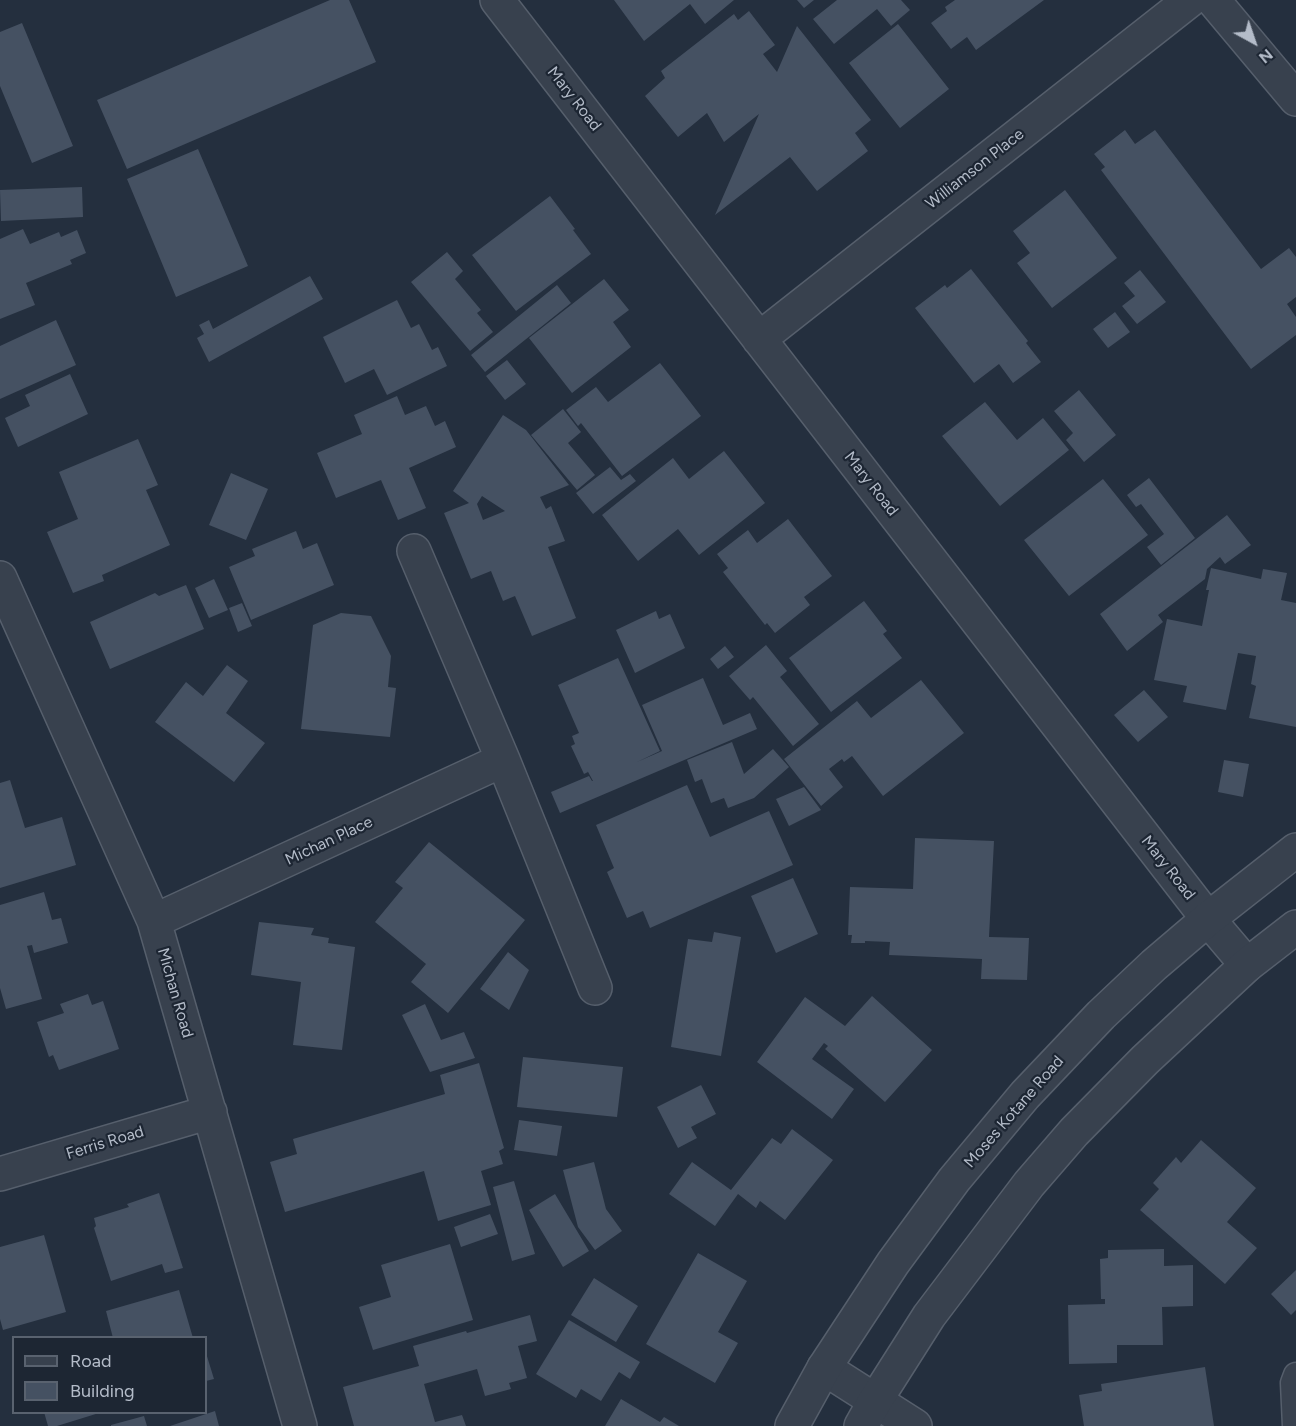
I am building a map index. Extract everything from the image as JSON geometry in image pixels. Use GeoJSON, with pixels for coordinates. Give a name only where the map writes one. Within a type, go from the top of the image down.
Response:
{"type":"FeatureCollection","features":[{"type":"Feature","properties":{"kind":"street","name":"Mary Road"},"geometry":{"type":"LineString","coordinates":[[497,0],[1208,919],[1247,965]]}},
{"type":"Feature","properties":{"kind":"street","name":"Williamson Place"},"geometry":{"type":"LineString","coordinates":[[759,339],[1190,0]]}},
{"type":"Feature","properties":{"kind":"street"},"geometry":{"type":"LineString","coordinates":[[1213,0],[1296,99]]}},
{"type":"Feature","properties":{"kind":"street"},"geometry":{"type":"LineString","coordinates":[[414,551],[503,760],[595,988]]}},
{"type":"Feature","properties":{"kind":"street","name":"Michan Road"},"geometry":{"type":"LineString","coordinates":[[3,591],[154,921],[300,1426]]}},
{"type":"Feature","properties":{"kind":"street","name":"Michan Place"},"geometry":{"type":"LineString","coordinates":[[154,921],[503,760]]}},
{"type":"Feature","properties":{"kind":"street","name":"Moses Kotane Road"},"geometry":{"type":"LineString","coordinates":[[792,1426],[824,1368],[893,1263],[954,1180],[1025,1095],[1101,1015],[1154,965],[1296,850]]}},
{"type":"Feature","properties":{"kind":"street"},"geometry":{"type":"LineString","coordinates":[[868,1414],[929,1316],[1029,1184],[1074,1132],[1145,1060],[1247,965],[1296,927]]}},
{"type":"Feature","properties":{"kind":"street","name":"Ferris Road"},"geometry":{"type":"LineString","coordinates":[[0,1174],[210,1112]]}},
{"type":"Feature","properties":{"kind":"street"},"geometry":{"type":"LineString","coordinates":[[824,1368],[868,1414],[915,1426]]}},
{"type":"Feature","properties":{"kind":"lane"},"geometry":{"type":"LineString","coordinates":[[1294,1426],[1293,1383],[1296,1376]]}},
{"type":"Feature","properties":{"kind":"building"},"geometry":{"type":"Polygon","coordinates":[[[330,0],[349,0],[376,62],[127,169],[97,100],[330,0]]]}},
{"type":"Feature","properties":{"kind":"building"},"geometry":{"type":"Polygon","coordinates":[[[614,0],[734,0],[705,24],[690,4],[644,41],[614,0]]]}},
{"type":"Feature","properties":{"kind":"building"},"geometry":{"type":"Polygon","coordinates":[[[797,0],[814,0],[804,8],[797,0]]]}},
{"type":"Feature","properties":{"kind":"building"},"geometry":{"type":"Polygon","coordinates":[[[837,0],[901,0],[910,10],[891,26],[877,9],[834,44],[813,19],[837,0]]]}},
{"type":"Feature","properties":{"kind":"building"},"geometry":{"type":"Polygon","coordinates":[[[955,0],[1044,0],[976,50],[967,37],[951,49],[931,23],[947,11],[945,7],[955,0]]]}},
{"type":"Feature","properties":{"kind":"building"},"geometry":{"type":"Polygon","coordinates":[[[749,11],[775,45],[763,54],[777,72],[797,26],[871,120],[855,133],[868,151],[817,191],[790,157],[715,215],[759,114],[724,142],[707,113],[678,137],[645,96],[665,78],[661,71],[734,14],[738,20],[749,11]]]}},
{"type":"Feature","properties":{"kind":"building"},"geometry":{"type":"Polygon","coordinates":[[[22,23],[73,146],[32,163],[0,86],[0,32],[22,23]]]}},
{"type":"Feature","properties":{"kind":"building"},"geometry":{"type":"Polygon","coordinates":[[[898,24],[949,89],[900,128],[849,63],[898,24]]]}},
{"type":"Feature","properties":{"kind":"building"},"geometry":{"type":"Polygon","coordinates":[[[1125,130],[1135,144],[1155,130],[1261,269],[1289,248],[1296,257],[1296,297],[1287,304],[1296,317],[1296,335],[1251,369],[1101,170],[1105,167],[1094,154],[1125,130]]]}},
{"type":"Feature","properties":{"kind":"building"},"geometry":{"type":"Polygon","coordinates":[[[198,149],[248,266],[176,297],[127,179],[198,149]]]}},
{"type":"Feature","properties":{"kind":"building"},"geometry":{"type":"Polygon","coordinates":[[[82,187],[83,217],[1,221],[0,190],[82,187]]]}},
{"type":"Feature","properties":{"kind":"building"},"geometry":{"type":"Polygon","coordinates":[[[1065,190],[1117,258],[1052,308],[1017,263],[1030,253],[1013,231],[1065,190]]]}},
{"type":"Feature","properties":{"kind":"building"},"geometry":{"type":"Polygon","coordinates":[[[550,196],[591,254],[516,311],[472,255],[550,196]]]}},
{"type":"Feature","properties":{"kind":"building"},"geometry":{"type":"Polygon","coordinates":[[[23,229],[30,244],[59,232],[61,237],[77,230],[86,253],[70,260],[72,264],[26,283],[35,305],[0,319],[0,239],[23,229]]]}},
{"type":"Feature","properties":{"kind":"building"},"geometry":{"type":"Polygon","coordinates":[[[447,252],[463,271],[455,279],[481,310],[477,313],[493,332],[470,351],[411,282],[447,252]]]}},
{"type":"Feature","properties":{"kind":"building"},"geometry":{"type":"Polygon","coordinates":[[[971,269],[1028,341],[1026,343],[1041,362],[1013,383],[999,364],[974,383],[915,308],[945,285],[947,288],[971,269]]]}},
{"type":"Feature","properties":{"kind":"building"},"geometry":{"type":"Polygon","coordinates":[[[1140,270],[1166,302],[1137,324],[1122,306],[1135,296],[1124,283],[1140,270]]]}},
{"type":"Feature","properties":{"kind":"building"},"geometry":{"type":"Polygon","coordinates":[[[310,276],[323,299],[209,362],[197,338],[204,334],[199,325],[209,320],[213,329],[310,276]]]}},
{"type":"Feature","properties":{"kind":"building"},"geometry":{"type":"Polygon","coordinates":[[[604,279],[629,310],[613,322],[631,347],[572,393],[529,338],[604,279]]]}},
{"type":"Feature","properties":{"kind":"building"},"geometry":{"type":"Polygon","coordinates":[[[557,285],[571,303],[485,372],[471,355],[557,285]]]}},
{"type":"Feature","properties":{"kind":"building"},"geometry":{"type":"Polygon","coordinates":[[[397,300],[411,328],[419,324],[432,350],[438,347],[447,366],[387,395],[374,369],[345,383],[323,337],[397,300]]]}},
{"type":"Feature","properties":{"kind":"building"},"geometry":{"type":"Polygon","coordinates":[[[1115,312],[1130,332],[1108,348],[1093,329],[1115,312]]]}},
{"type":"Feature","properties":{"kind":"building"},"geometry":{"type":"Polygon","coordinates":[[[56,320],[76,365],[0,399],[0,346],[56,320]]]}},
{"type":"Feature","properties":{"kind":"building"},"geometry":{"type":"Polygon","coordinates":[[[507,360],[526,384],[505,400],[486,376],[507,360]]]}},
{"type":"Feature","properties":{"kind":"building"},"geometry":{"type":"Polygon","coordinates":[[[660,363],[701,416],[622,476],[581,423],[578,426],[566,410],[596,387],[608,402],[660,363]]]}},
{"type":"Feature","properties":{"kind":"building"},"geometry":{"type":"Polygon","coordinates":[[[70,374],[88,414],[18,447],[5,418],[30,406],[25,395],[70,374]]]}},
{"type":"Feature","properties":{"kind":"building"},"geometry":{"type":"Polygon","coordinates":[[[1079,390],[1116,435],[1084,462],[1066,440],[1073,433],[1054,411],[1079,390]]]}},
{"type":"Feature","properties":{"kind":"building"},"geometry":{"type":"Polygon","coordinates":[[[397,396],[405,415],[426,406],[435,426],[445,421],[456,447],[409,468],[426,508],[398,520],[381,480],[336,498],[317,453],[362,434],[354,415],[397,396]]]}},
{"type":"Feature","properties":{"kind":"building"},"geometry":{"type":"Polygon","coordinates":[[[985,402],[1017,440],[1043,418],[1069,450],[1000,506],[942,436],[985,402]]]}},
{"type":"Feature","properties":{"kind":"building"},"geometry":{"type":"Polygon","coordinates":[[[563,409],[581,432],[568,443],[595,475],[577,490],[531,435],[563,409]]]}},
{"type":"Feature","properties":{"kind":"building"},"geometry":{"type":"Polygon","coordinates":[[[503,415],[526,430],[569,485],[540,497],[546,509],[551,506],[565,541],[548,547],[576,618],[532,636],[515,596],[503,601],[491,571],[471,579],[444,513],[469,503],[453,491],[503,415]],[[482,496],[477,504],[483,520],[505,511],[482,496]]]}},
{"type":"Feature","properties":{"kind":"building"},"geometry":{"type":"Polygon","coordinates":[[[138,439],[158,485],[146,490],[170,545],[102,575],[104,581],[73,593],[47,532],[78,519],[59,472],[138,439]]]}},
{"type":"Feature","properties":{"kind":"building"},"geometry":{"type":"Polygon","coordinates":[[[724,451],[765,503],[699,555],[678,529],[638,561],[602,515],[673,458],[689,479],[724,451]]]}},
{"type":"Feature","properties":{"kind":"building"},"geometry":{"type":"Polygon","coordinates":[[[610,467],[621,480],[630,474],[636,481],[593,514],[576,493],[610,467]]]}},
{"type":"Feature","properties":{"kind":"building"},"geometry":{"type":"Polygon","coordinates":[[[231,473],[268,489],[246,540],[209,525],[231,473]]]}},
{"type":"Feature","properties":{"kind":"building"},"geometry":{"type":"Polygon","coordinates":[[[1149,478],[1195,538],[1161,565],[1147,547],[1164,534],[1141,504],[1136,507],[1127,495],[1149,478]]]}},
{"type":"Feature","properties":{"kind":"building"},"geometry":{"type":"Polygon","coordinates":[[[1103,479],[1148,535],[1069,596],[1024,540],[1103,479]]]}},
{"type":"Feature","properties":{"kind":"building"},"geometry":{"type":"Polygon","coordinates":[[[1227,515],[1251,545],[1225,564],[1220,557],[1207,569],[1205,579],[1158,615],[1163,622],[1127,651],[1100,614],[1227,515]]]}},
{"type":"Feature","properties":{"kind":"building"},"geometry":{"type":"Polygon","coordinates":[[[788,519],[832,576],[804,597],[810,605],[775,633],[767,623],[765,625],[723,572],[728,568],[717,554],[748,530],[757,543],[788,519]]]}},
{"type":"Feature","properties":{"kind":"building"},"geometry":{"type":"Polygon","coordinates":[[[296,531],[303,549],[317,543],[334,585],[251,620],[229,567],[255,556],[252,549],[296,531]]]}},
{"type":"Feature","properties":{"kind":"building"},"geometry":{"type":"Polygon","coordinates":[[[1211,568],[1261,579],[1263,569],[1287,573],[1281,600],[1296,603],[1296,727],[1249,718],[1256,686],[1251,684],[1256,656],[1238,653],[1226,710],[1183,702],[1187,686],[1154,680],[1167,619],[1202,626],[1211,568]]]}},
{"type":"Feature","properties":{"kind":"building"},"geometry":{"type":"Polygon","coordinates":[[[214,579],[228,610],[209,618],[195,588],[214,579]]]}},
{"type":"Feature","properties":{"kind":"building"},"geometry":{"type":"Polygon","coordinates":[[[186,585],[204,629],[110,669],[90,622],[155,593],[159,596],[186,585]]]}},
{"type":"Feature","properties":{"kind":"building"},"geometry":{"type":"Polygon","coordinates":[[[864,601],[887,631],[883,634],[902,658],[831,712],[789,658],[864,601]]]}},
{"type":"Feature","properties":{"kind":"building"},"geometry":{"type":"Polygon","coordinates":[[[242,603],[252,626],[238,632],[229,608],[242,603]]]}},
{"type":"Feature","properties":{"kind":"building"},"geometry":{"type":"Polygon","coordinates":[[[656,611],[659,619],[670,614],[685,648],[635,673],[616,630],[656,611]]]}},
{"type":"Feature","properties":{"kind":"building"},"geometry":{"type":"Polygon","coordinates":[[[341,613],[371,616],[391,656],[388,687],[396,688],[390,737],[301,729],[313,625],[341,613]]]}},
{"type":"Feature","properties":{"kind":"building"},"geometry":{"type":"Polygon","coordinates":[[[766,645],[787,671],[780,677],[819,724],[793,746],[753,697],[750,700],[729,676],[766,645]]]}},
{"type":"Feature","properties":{"kind":"building"},"geometry":{"type":"Polygon","coordinates":[[[725,646],[734,657],[718,669],[710,659],[725,646]]]}},
{"type":"Feature","properties":{"kind":"building"},"geometry":{"type":"Polygon","coordinates":[[[618,658],[660,751],[637,762],[662,751],[642,705],[703,678],[723,725],[750,713],[757,729],[560,813],[551,792],[589,776],[593,781],[587,770],[588,772],[584,774],[571,746],[575,744],[572,736],[579,733],[558,685],[618,658]]]}},
{"type":"Feature","properties":{"kind":"building"},"geometry":{"type":"Polygon","coordinates":[[[227,665],[248,681],[226,713],[265,743],[234,782],[155,722],[186,682],[203,696],[227,665]]]}},
{"type":"Feature","properties":{"kind":"building"},"geometry":{"type":"Polygon","coordinates":[[[921,680],[964,733],[883,796],[852,756],[844,762],[842,759],[829,769],[843,787],[821,806],[784,759],[857,701],[871,718],[921,680]]]}},
{"type":"Feature","properties":{"kind":"building"},"geometry":{"type":"Polygon","coordinates":[[[1144,690],[1168,717],[1138,742],[1114,715],[1144,690]]]}},
{"type":"Feature","properties":{"kind":"building"},"geometry":{"type":"Polygon","coordinates":[[[732,742],[744,774],[773,749],[789,767],[754,798],[728,808],[724,798],[711,803],[702,779],[695,782],[687,760],[732,742]]]}},
{"type":"Feature","properties":{"kind":"building"},"geometry":{"type":"Polygon","coordinates":[[[1224,760],[1249,764],[1243,797],[1218,792],[1224,760]]]}},
{"type":"Feature","properties":{"kind":"building"},"geometry":{"type":"Polygon","coordinates":[[[10,780],[25,828],[62,817],[76,865],[0,888],[0,783],[10,780]]]}},
{"type":"Feature","properties":{"kind":"building"},"geometry":{"type":"Polygon","coordinates":[[[687,785],[710,837],[769,811],[793,865],[650,928],[643,911],[627,918],[607,872],[614,868],[596,825],[687,785]]]}},
{"type":"Feature","properties":{"kind":"building"},"geometry":{"type":"Polygon","coordinates":[[[804,787],[821,810],[789,826],[776,799],[804,787]]]}},
{"type":"Feature","properties":{"kind":"building"},"geometry":{"type":"Polygon","coordinates":[[[915,838],[994,841],[989,937],[1029,938],[1027,980],[981,979],[982,959],[889,955],[890,942],[851,943],[852,935],[848,935],[850,887],[913,889],[915,838]]]}},
{"type":"Feature","properties":{"kind":"building"},"geometry":{"type":"Polygon","coordinates":[[[429,842],[525,920],[448,1013],[411,982],[426,964],[375,922],[403,888],[395,882],[429,842]]]}},
{"type":"Feature","properties":{"kind":"building"},"geometry":{"type":"Polygon","coordinates":[[[793,878],[818,934],[776,953],[751,896],[793,878]]]}},
{"type":"Feature","properties":{"kind":"building"},"geometry":{"type":"Polygon","coordinates":[[[44,892],[52,920],[61,918],[68,943],[34,953],[32,945],[27,946],[42,999],[6,1009],[0,988],[0,905],[44,892]]]}},
{"type":"Feature","properties":{"kind":"building"},"geometry":{"type":"Polygon","coordinates":[[[259,922],[314,928],[311,935],[329,938],[328,943],[355,947],[342,1050],[293,1045],[301,982],[251,975],[259,922]]]}},
{"type":"Feature","properties":{"kind":"building"},"geometry":{"type":"Polygon","coordinates":[[[714,932],[741,937],[721,1056],[671,1047],[688,939],[712,942],[714,932]]]}},
{"type":"Feature","properties":{"kind":"building"},"geometry":{"type":"Polygon","coordinates":[[[508,952],[529,970],[509,1010],[480,989],[508,952]]]}},
{"type":"Feature","properties":{"kind":"building"},"geometry":{"type":"Polygon","coordinates":[[[88,994],[92,1005],[103,1001],[119,1049],[59,1070],[53,1055],[49,1057],[37,1022],[64,1013],[60,1004],[88,994]]]}},
{"type":"Feature","properties":{"kind":"building"},"geometry":{"type":"Polygon","coordinates":[[[872,996],[932,1050],[885,1102],[825,1049],[828,1046],[824,1043],[812,1059],[854,1089],[832,1119],[757,1062],[805,997],[845,1026],[872,996]]]}},
{"type":"Feature","properties":{"kind":"building"},"geometry":{"type":"Polygon","coordinates":[[[425,1004],[441,1040],[464,1032],[475,1058],[430,1072],[402,1015],[425,1004]]]}},
{"type":"Feature","properties":{"kind":"building"},"geometry":{"type":"Polygon","coordinates":[[[523,1057],[623,1067],[617,1117],[517,1107],[523,1057]]]}},
{"type":"Feature","properties":{"kind":"building"},"geometry":{"type":"Polygon","coordinates":[[[479,1063],[504,1148],[499,1151],[503,1164],[481,1171],[491,1205],[438,1221],[424,1171],[285,1212],[270,1162],[297,1154],[293,1139],[445,1094],[440,1075],[479,1063]]]}},
{"type":"Feature","properties":{"kind":"building"},"geometry":{"type":"Polygon","coordinates":[[[701,1085],[716,1114],[691,1127],[697,1138],[678,1148],[657,1107],[701,1085]]]}},
{"type":"Feature","properties":{"kind":"building"},"geometry":{"type":"Polygon","coordinates":[[[519,1120],[562,1126],[557,1156],[514,1150],[519,1120]]]}},
{"type":"Feature","properties":{"kind":"building"},"geometry":{"type":"Polygon","coordinates":[[[792,1129],[833,1160],[785,1220],[760,1201],[756,1208],[738,1194],[715,1226],[669,1194],[692,1162],[731,1190],[772,1138],[781,1144],[792,1129]]]}},
{"type":"Feature","properties":{"kind":"building"},"geometry":{"type":"Polygon","coordinates":[[[1201,1140],[1256,1188],[1227,1222],[1257,1248],[1225,1284],[1140,1210],[1159,1189],[1153,1183],[1176,1157],[1181,1163],[1201,1140]]]}},
{"type":"Feature","properties":{"kind":"building"},"geometry":{"type":"Polygon","coordinates":[[[594,1162],[606,1209],[622,1231],[595,1250],[578,1227],[563,1170],[594,1162]]]}},
{"type":"Feature","properties":{"kind":"building"},"geometry":{"type":"Polygon","coordinates":[[[514,1181],[535,1254],[512,1261],[493,1187],[514,1181]]]}},
{"type":"Feature","properties":{"kind":"building"},"geometry":{"type":"Polygon","coordinates":[[[159,1193],[183,1268],[165,1273],[162,1264],[111,1281],[94,1228],[96,1226],[94,1218],[129,1207],[127,1204],[159,1193]]]}},
{"type":"Feature","properties":{"kind":"building"},"geometry":{"type":"Polygon","coordinates":[[[555,1194],[589,1251],[563,1267],[529,1210],[555,1194]]]}},
{"type":"Feature","properties":{"kind":"building"},"geometry":{"type":"Polygon","coordinates":[[[490,1214],[498,1234],[461,1247],[454,1227],[490,1214]]]}},
{"type":"Feature","properties":{"kind":"building"},"geometry":{"type":"Polygon","coordinates":[[[44,1235],[66,1312],[3,1330],[0,1319],[0,1247],[44,1235]]]}},
{"type":"Feature","properties":{"kind":"building"},"geometry":{"type":"Polygon","coordinates":[[[450,1244],[473,1320],[373,1350],[359,1307],[391,1297],[381,1265],[450,1244]]]}},
{"type":"Feature","properties":{"kind":"building"},"geometry":{"type":"Polygon","coordinates":[[[1164,1249],[1164,1266],[1193,1265],[1193,1306],[1162,1307],[1163,1345],[1117,1345],[1117,1363],[1069,1364],[1068,1305],[1105,1304],[1105,1299],[1101,1299],[1100,1259],[1108,1258],[1108,1250],[1164,1249]]]}},
{"type":"Feature","properties":{"kind":"building"},"geometry":{"type":"Polygon","coordinates":[[[698,1253],[747,1281],[718,1332],[738,1343],[715,1383],[646,1344],[698,1253]]]}},
{"type":"Feature","properties":{"kind":"building"},"geometry":{"type":"Polygon","coordinates":[[[1296,1270],[1296,1310],[1291,1315],[1271,1294],[1296,1270]]]}},
{"type":"Feature","properties":{"kind":"building"},"geometry":{"type":"Polygon","coordinates":[[[594,1278],[638,1306],[616,1342],[571,1315],[594,1278]]]}},
{"type":"Feature","properties":{"kind":"building"},"geometry":{"type":"Polygon","coordinates":[[[179,1290],[192,1336],[112,1336],[106,1311],[179,1290]]]}},
{"type":"Feature","properties":{"kind":"building"},"geometry":{"type":"Polygon","coordinates":[[[530,1315],[537,1341],[518,1346],[527,1378],[509,1383],[511,1389],[485,1396],[477,1369],[424,1384],[435,1422],[462,1415],[466,1426],[354,1426],[343,1387],[419,1366],[413,1346],[530,1315]]]}},
{"type":"Feature","properties":{"kind":"building"},"geometry":{"type":"Polygon","coordinates":[[[569,1320],[640,1362],[630,1379],[619,1372],[601,1401],[581,1389],[576,1398],[536,1374],[569,1320]]]}},
{"type":"Feature","properties":{"kind":"building"},"geometry":{"type":"Polygon","coordinates":[[[207,1356],[214,1379],[207,1381],[207,1356]]]}},
{"type":"Feature","properties":{"kind":"building"},"geometry":{"type":"Polygon","coordinates":[[[1205,1367],[1214,1426],[1084,1426],[1079,1395],[1102,1391],[1101,1384],[1205,1367]]]}},
{"type":"Feature","properties":{"kind":"building"},"geometry":{"type":"Polygon","coordinates":[[[621,1399],[660,1422],[664,1417],[679,1426],[605,1426],[621,1399]]]}},
{"type":"Feature","properties":{"kind":"building"},"geometry":{"type":"Polygon","coordinates":[[[215,1411],[219,1426],[170,1426],[207,1414],[215,1411]]]}},
{"type":"Feature","properties":{"kind":"building"},"geometry":{"type":"Polygon","coordinates":[[[45,1414],[96,1414],[57,1426],[48,1426],[45,1414]]]}},
{"type":"Feature","properties":{"kind":"building"},"geometry":{"type":"Polygon","coordinates":[[[144,1416],[147,1426],[111,1426],[111,1425],[144,1416]]]}}]}
